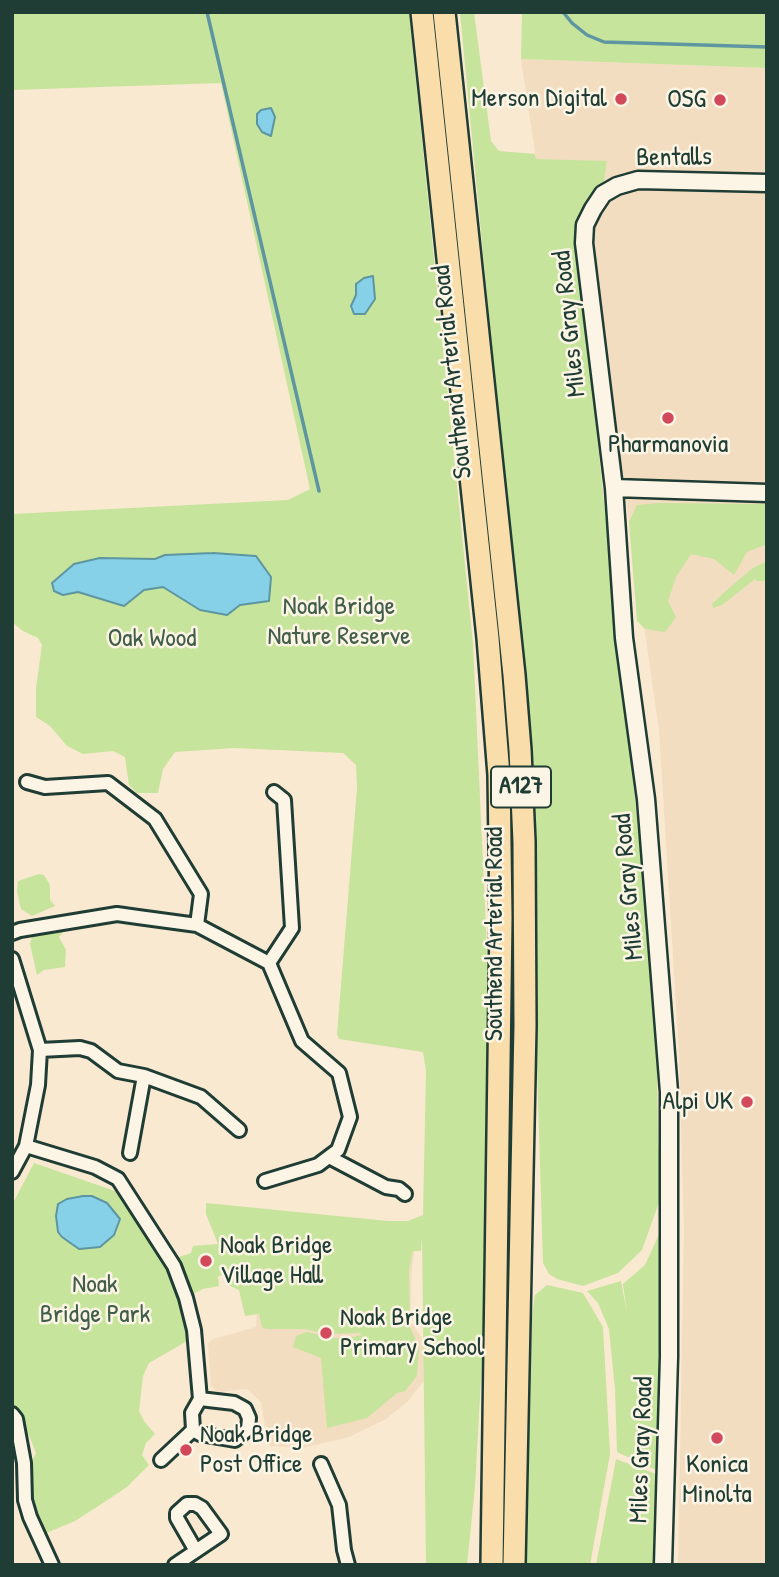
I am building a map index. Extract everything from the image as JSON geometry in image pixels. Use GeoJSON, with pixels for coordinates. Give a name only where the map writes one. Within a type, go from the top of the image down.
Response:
{"type":"FeatureCollection","features":[{"type":"Feature","properties":{"kind":"highway","name":"Southend Arterial Road"},"geometry":{"type":"LineString","coordinates":[[422,12],[488,638],[499,775],[501,932],[492,1565]]}},
{"type":"Feature","properties":{"kind":"highway","name":"Southend Arterial Road"},"geometry":{"type":"LineString","coordinates":[[444,12],[520,750],[524,842],[525,1026],[514,1565]]}},
{"type":"Feature","properties":{"kind":"highway"},"geometry":{"type":"LineString","coordinates":[[481,1565],[483,1509],[495,1396]]}},
{"type":"Feature","properties":{"kind":"street","name":"Bentalls"},"geometry":{"type":"LineString","coordinates":[[593,209],[603,194],[617,186],[638,180],[767,183]]}},
{"type":"Feature","properties":{"kind":"street","name":"Miles Gray Road"},"geometry":{"type":"LineString","coordinates":[[593,209],[586,225],[584,243],[614,488],[624,638],[646,799],[669,1092],[669,1357],[663,1565]]}},
{"type":"Feature","properties":{"kind":"street"},"geometry":{"type":"LineString","coordinates":[[614,488],[767,493]]}},
{"type":"Feature","properties":{"kind":"street"},"geometry":{"type":"LineString","coordinates":[[27,782],[45,787],[108,783],[155,819],[201,894],[197,925]]}},
{"type":"Feature","properties":{"kind":"street"},"geometry":{"type":"LineString","coordinates":[[269,963],[292,928],[284,800],[274,792]]}},
{"type":"Feature","properties":{"kind":"street"},"geometry":{"type":"LineString","coordinates":[[12,933],[117,914],[197,925],[269,963],[302,1041],[339,1073],[351,1117],[338,1150],[329,1157],[318,1165],[265,1181]]}},
{"type":"Feature","properties":{"kind":"street"},"geometry":{"type":"LineString","coordinates":[[12,959],[40,1050],[38,1084],[26,1146],[12,1172]]}},
{"type":"Feature","properties":{"kind":"street"},"geometry":{"type":"LineString","coordinates":[[40,1050],[80,1048],[91,1051],[118,1071],[144,1076],[201,1097],[239,1130]]}},
{"type":"Feature","properties":{"kind":"street"},"geometry":{"type":"LineString","coordinates":[[131,1153],[144,1076]]}},
{"type":"Feature","properties":{"kind":"street"},"geometry":{"type":"LineString","coordinates":[[26,1146],[95,1167],[118,1180],[174,1266],[183,1287],[194,1330],[200,1399],[192,1413],[193,1430],[161,1461]]}},
{"type":"Feature","properties":{"kind":"street"},"geometry":{"type":"LineString","coordinates":[[329,1157],[405,1194]]}},
{"type":"Feature","properties":{"kind":"street"},"geometry":{"type":"LineString","coordinates":[[193,1430],[200,1434],[235,1440],[248,1429],[249,1418],[245,1409],[234,1402],[200,1399]]}},
{"type":"Feature","properties":{"kind":"street"},"geometry":{"type":"LineString","coordinates":[[12,1413],[16,1419],[24,1463],[25,1500],[52,1565]]}},
{"type":"Feature","properties":{"kind":"street"},"geometry":{"type":"LineString","coordinates":[[321,1464],[339,1506],[348,1565]]}},
{"type":"Feature","properties":{"kind":"street"},"geometry":{"type":"LineString","coordinates":[[175,1565],[196,1551]]}},
{"type":"Feature","properties":{"kind":"shaded area"},"geometry":{"type":"Polygon","coordinates":[[[521,59],[767,68],[767,1565],[678,1565],[684,1229],[679,1053],[659,730],[589,243],[593,209],[589,197],[604,181],[607,162],[536,159],[521,59]]]}},
{"type":"Feature","properties":{"kind":"shaded area","name":"Noak Bridge Primary School"},"geometry":{"type":"Polygon","coordinates":[[[417,1233],[410,1316],[429,1349],[427,1377],[407,1402],[386,1419],[349,1437],[302,1448],[271,1446],[268,1443],[261,1402],[247,1389],[218,1392],[211,1386],[208,1343],[213,1339],[256,1327],[257,1309],[417,1233]]]}},
{"type":"Feature","properties":{"kind":"green space","name":"Noak Bridge Nature Reserve"},"geometry":{"type":"Polygon","coordinates":[[[12,12],[409,12],[473,644],[490,1016],[483,1342],[475,1487],[467,1565],[426,1565],[422,1236],[421,1251],[413,1251],[409,1269],[410,1327],[419,1347],[417,1376],[405,1391],[397,1393],[367,1418],[327,1428],[321,1358],[293,1347],[296,1336],[307,1332],[333,1338],[354,1337],[361,1335],[360,1333],[328,1334],[304,1329],[266,1329],[262,1327],[259,1314],[245,1316],[239,1290],[226,1284],[224,1275],[218,1276],[219,1286],[203,1289],[184,1299],[189,1340],[149,1363],[143,1376],[139,1411],[155,1434],[146,1443],[142,1455],[149,1465],[127,1487],[100,1505],[75,1521],[44,1534],[31,1508],[27,1471],[36,1453],[29,1435],[22,1435],[24,1421],[12,1404],[12,1205],[34,1163],[115,1191],[160,1247],[169,1246],[176,1258],[191,1253],[193,1246],[218,1244],[206,1214],[206,1203],[408,1221],[423,1215],[426,1071],[423,1052],[339,1039],[337,1034],[357,788],[356,765],[343,753],[234,748],[175,752],[163,769],[158,793],[137,793],[129,785],[125,757],[113,751],[83,754],[67,746],[50,726],[36,717],[36,688],[42,645],[38,638],[12,622],[12,514],[288,500],[310,489],[221,83],[12,90],[12,12]]]}},
{"type":"Feature","properties":{"kind":"green space"},"geometry":{"type":"Polygon","coordinates":[[[460,12],[474,12],[491,141],[499,151],[535,154],[536,159],[607,161],[604,181],[589,197],[575,226],[656,999],[658,1141],[663,1191],[642,1250],[618,1273],[583,1286],[557,1279],[549,1274],[543,1263],[526,704],[460,12]]]}},
{"type":"Feature","properties":{"kind":"green space"},"geometry":{"type":"Polygon","coordinates":[[[522,12],[767,12],[767,68],[521,59],[522,12]]]}},
{"type":"Feature","properties":{"kind":"green space"},"geometry":{"type":"Polygon","coordinates":[[[767,504],[767,544],[747,552],[734,575],[714,559],[691,554],[676,577],[668,601],[676,617],[665,632],[645,629],[637,621],[629,522],[637,505],[767,504]]]}},
{"type":"Feature","properties":{"kind":"green space"},"geometry":{"type":"Polygon","coordinates":[[[767,561],[767,581],[755,579],[722,605],[713,608],[712,604],[728,589],[753,568],[767,561]]]}},
{"type":"Feature","properties":{"kind":"green space"},"geometry":{"type":"Polygon","coordinates":[[[44,875],[50,885],[50,900],[55,906],[32,916],[21,909],[18,881],[44,875]]]}},
{"type":"Feature","properties":{"kind":"green space"},"geometry":{"type":"Polygon","coordinates":[[[60,928],[64,931],[59,937],[66,950],[65,967],[44,970],[37,975],[30,944],[32,937],[39,932],[60,928]]]}},
{"type":"Feature","properties":{"kind":"green space"},"geometry":{"type":"Polygon","coordinates":[[[667,1217],[659,1468],[656,1470],[617,1452],[609,1329],[598,1303],[587,1291],[621,1281],[627,1313],[623,1284],[645,1265],[667,1217]]]}},
{"type":"Feature","properties":{"kind":"green space"},"geometry":{"type":"Polygon","coordinates":[[[547,1285],[583,1293],[603,1327],[610,1454],[590,1565],[524,1565],[532,1316],[535,1295],[547,1285]]]}},
{"type":"Feature","properties":{"kind":"green space"},"geometry":{"type":"Polygon","coordinates":[[[616,1459],[661,1476],[657,1565],[596,1565],[616,1459]]]}},
{"type":"Feature","properties":{"kind":"water"},"geometry":{"type":"Polygon","coordinates":[[[271,108],[275,117],[271,136],[262,132],[257,124],[257,114],[261,110],[271,108]]]}},
{"type":"Feature","properties":{"kind":"water"},"geometry":{"type":"Polygon","coordinates":[[[373,276],[375,299],[365,314],[354,314],[351,306],[356,295],[356,284],[373,276]]]}},
{"type":"Feature","properties":{"kind":"water"},"geometry":{"type":"Polygon","coordinates":[[[213,553],[256,556],[271,577],[269,601],[240,605],[227,615],[200,610],[163,587],[144,590],[124,606],[78,592],[63,595],[54,591],[52,583],[74,564],[100,558],[155,559],[165,555],[213,553]]]}},
{"type":"Feature","properties":{"kind":"water"},"geometry":{"type":"Polygon","coordinates":[[[92,1196],[107,1203],[120,1219],[114,1235],[100,1247],[79,1249],[58,1232],[58,1204],[92,1196]]]}},
{"type":"Feature","properties":{"kind":"waterway"},"geometry":{"type":"LineString","coordinates":[[207,12],[319,491]]}},
{"type":"Feature","properties":{"kind":"waterway"},"geometry":{"type":"LineString","coordinates":[[563,12],[587,35],[604,42],[767,47]]}},
{"type":"Feature","properties":{"kind":"place","name":"Merson Digital"},"geometry":{"type":"Point","coordinates":[621,99]}},
{"type":"Feature","properties":{"kind":"place","name":"OSG"},"geometry":{"type":"Point","coordinates":[720,100]}},
{"type":"Feature","properties":{"kind":"place","name":"Pharmanovia"},"geometry":{"type":"Point","coordinates":[668,418]}},
{"type":"Feature","properties":{"kind":"place","name":"Alpi UK"},"geometry":{"type":"Point","coordinates":[747,1102]}},
{"type":"Feature","properties":{"kind":"place","name":"Noak Bridge Village Hall"},"geometry":{"type":"Point","coordinates":[206,1261]}},
{"type":"Feature","properties":{"kind":"place","name":"Noak Bridge Primary School"},"geometry":{"type":"Point","coordinates":[326,1333]}},
{"type":"Feature","properties":{"kind":"place","name":"Konica Minolta"},"geometry":{"type":"Point","coordinates":[717,1438]}},
{"type":"Feature","properties":{"kind":"place","name":"Noak Bridge Post Office"},"geometry":{"type":"Point","coordinates":[186,1450]}},
{"type":"Feature","properties":{"kind":"park label","name":"Oak Wood"},"geometry":{"type":"Point","coordinates":[152,639]}},
{"type":"Feature","properties":{"kind":"park label","name":"Noak Bridge Park"},"geometry":{"type":"Point","coordinates":[95,1300]}}]}
